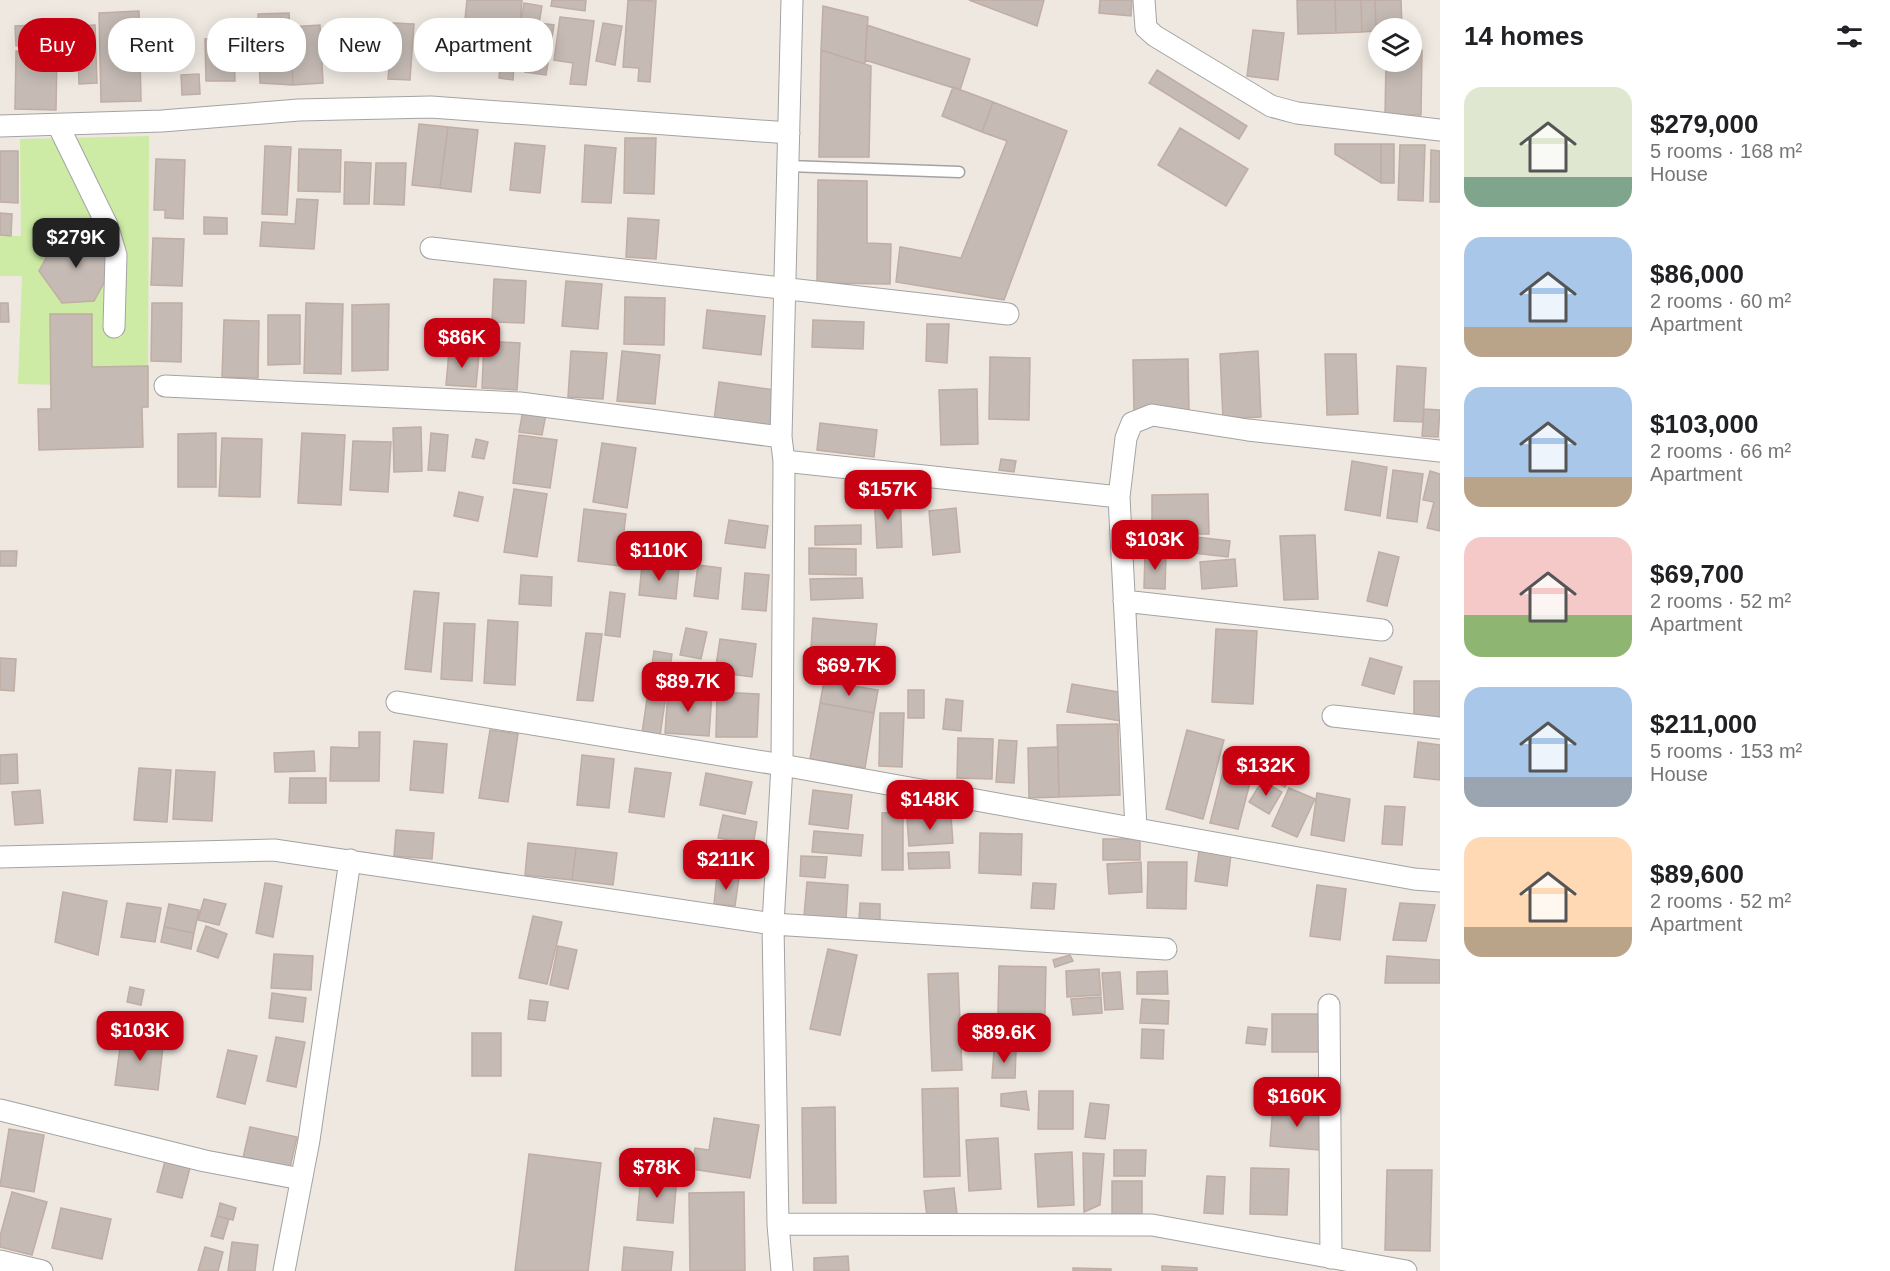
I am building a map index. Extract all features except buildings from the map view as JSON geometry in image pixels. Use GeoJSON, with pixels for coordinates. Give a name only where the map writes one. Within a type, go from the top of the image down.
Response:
{"type":"FeatureCollection","features":[{"type":"Feature","properties":{"kind":"street"},"geometry":{"type":"LineString","coordinates":[[782,1271],[778,1224],[773,924],[782,765],[784,461],[781,437],[792,0]]}},
{"type":"Feature","properties":{"kind":"street"},"geometry":{"type":"LineString","coordinates":[[1144,0],[1146,28],[1155,36],[1270,106],[1297,113],[1440,130]]}},
{"type":"Feature","properties":{"kind":"street"},"geometry":{"type":"LineString","coordinates":[[0,126],[162,121],[299,110],[431,107],[789,132]]}},
{"type":"Feature","properties":{"kind":"street"},"geometry":{"type":"LineString","coordinates":[[58,125],[107,225],[116,255],[114,327]]}},
{"type":"Feature","properties":{"kind":"street"},"geometry":{"type":"LineString","coordinates":[[431,248],[1008,314]]}},
{"type":"Feature","properties":{"kind":"street"},"geometry":{"type":"LineString","coordinates":[[165,386],[520,403],[781,437]]}},
{"type":"Feature","properties":{"kind":"street"},"geometry":{"type":"LineString","coordinates":[[1136,828],[1119,497],[1126,438],[1132,423],[1152,415],[1248,430],[1440,451]]}},
{"type":"Feature","properties":{"kind":"street"},"geometry":{"type":"LineString","coordinates":[[784,461],[1119,497]]}},
{"type":"Feature","properties":{"kind":"street"},"geometry":{"type":"LineString","coordinates":[[1124,601],[1382,630]]}},
{"type":"Feature","properties":{"kind":"street"},"geometry":{"type":"LineString","coordinates":[[397,702],[782,765],[1414,879],[1440,881]]}},
{"type":"Feature","properties":{"kind":"street"},"geometry":{"type":"LineString","coordinates":[[1333,716],[1440,728]]}},
{"type":"Feature","properties":{"kind":"street"},"geometry":{"type":"LineString","coordinates":[[0,857],[274,850],[773,924],[1166,949]]}},
{"type":"Feature","properties":{"kind":"street"},"geometry":{"type":"LineString","coordinates":[[284,1271],[301,1179],[350,860]]}},
{"type":"Feature","properties":{"kind":"street"},"geometry":{"type":"LineString","coordinates":[[1329,1005],[1331,1258]]}},
{"type":"Feature","properties":{"kind":"street"},"geometry":{"type":"LineString","coordinates":[[0,1110],[205,1161],[301,1179]]}},
{"type":"Feature","properties":{"kind":"street"},"geometry":{"type":"LineString","coordinates":[[778,1224],[1152,1225],[1406,1271]]}},
{"type":"Feature","properties":{"kind":"street"},"geometry":{"type":"LineString","coordinates":[[0,1261],[42,1271]]}},
{"type":"Feature","properties":{"kind":"lane"},"geometry":{"type":"LineString","coordinates":[[788,166],[959,172]]}},
{"type":"Feature","properties":{"kind":"green space"},"geometry":{"type":"Polygon","coordinates":[[[149,136],[148,387],[18,384],[22,276],[0,276],[0,236],[21,236],[20,139],[149,136]]]}}]}
